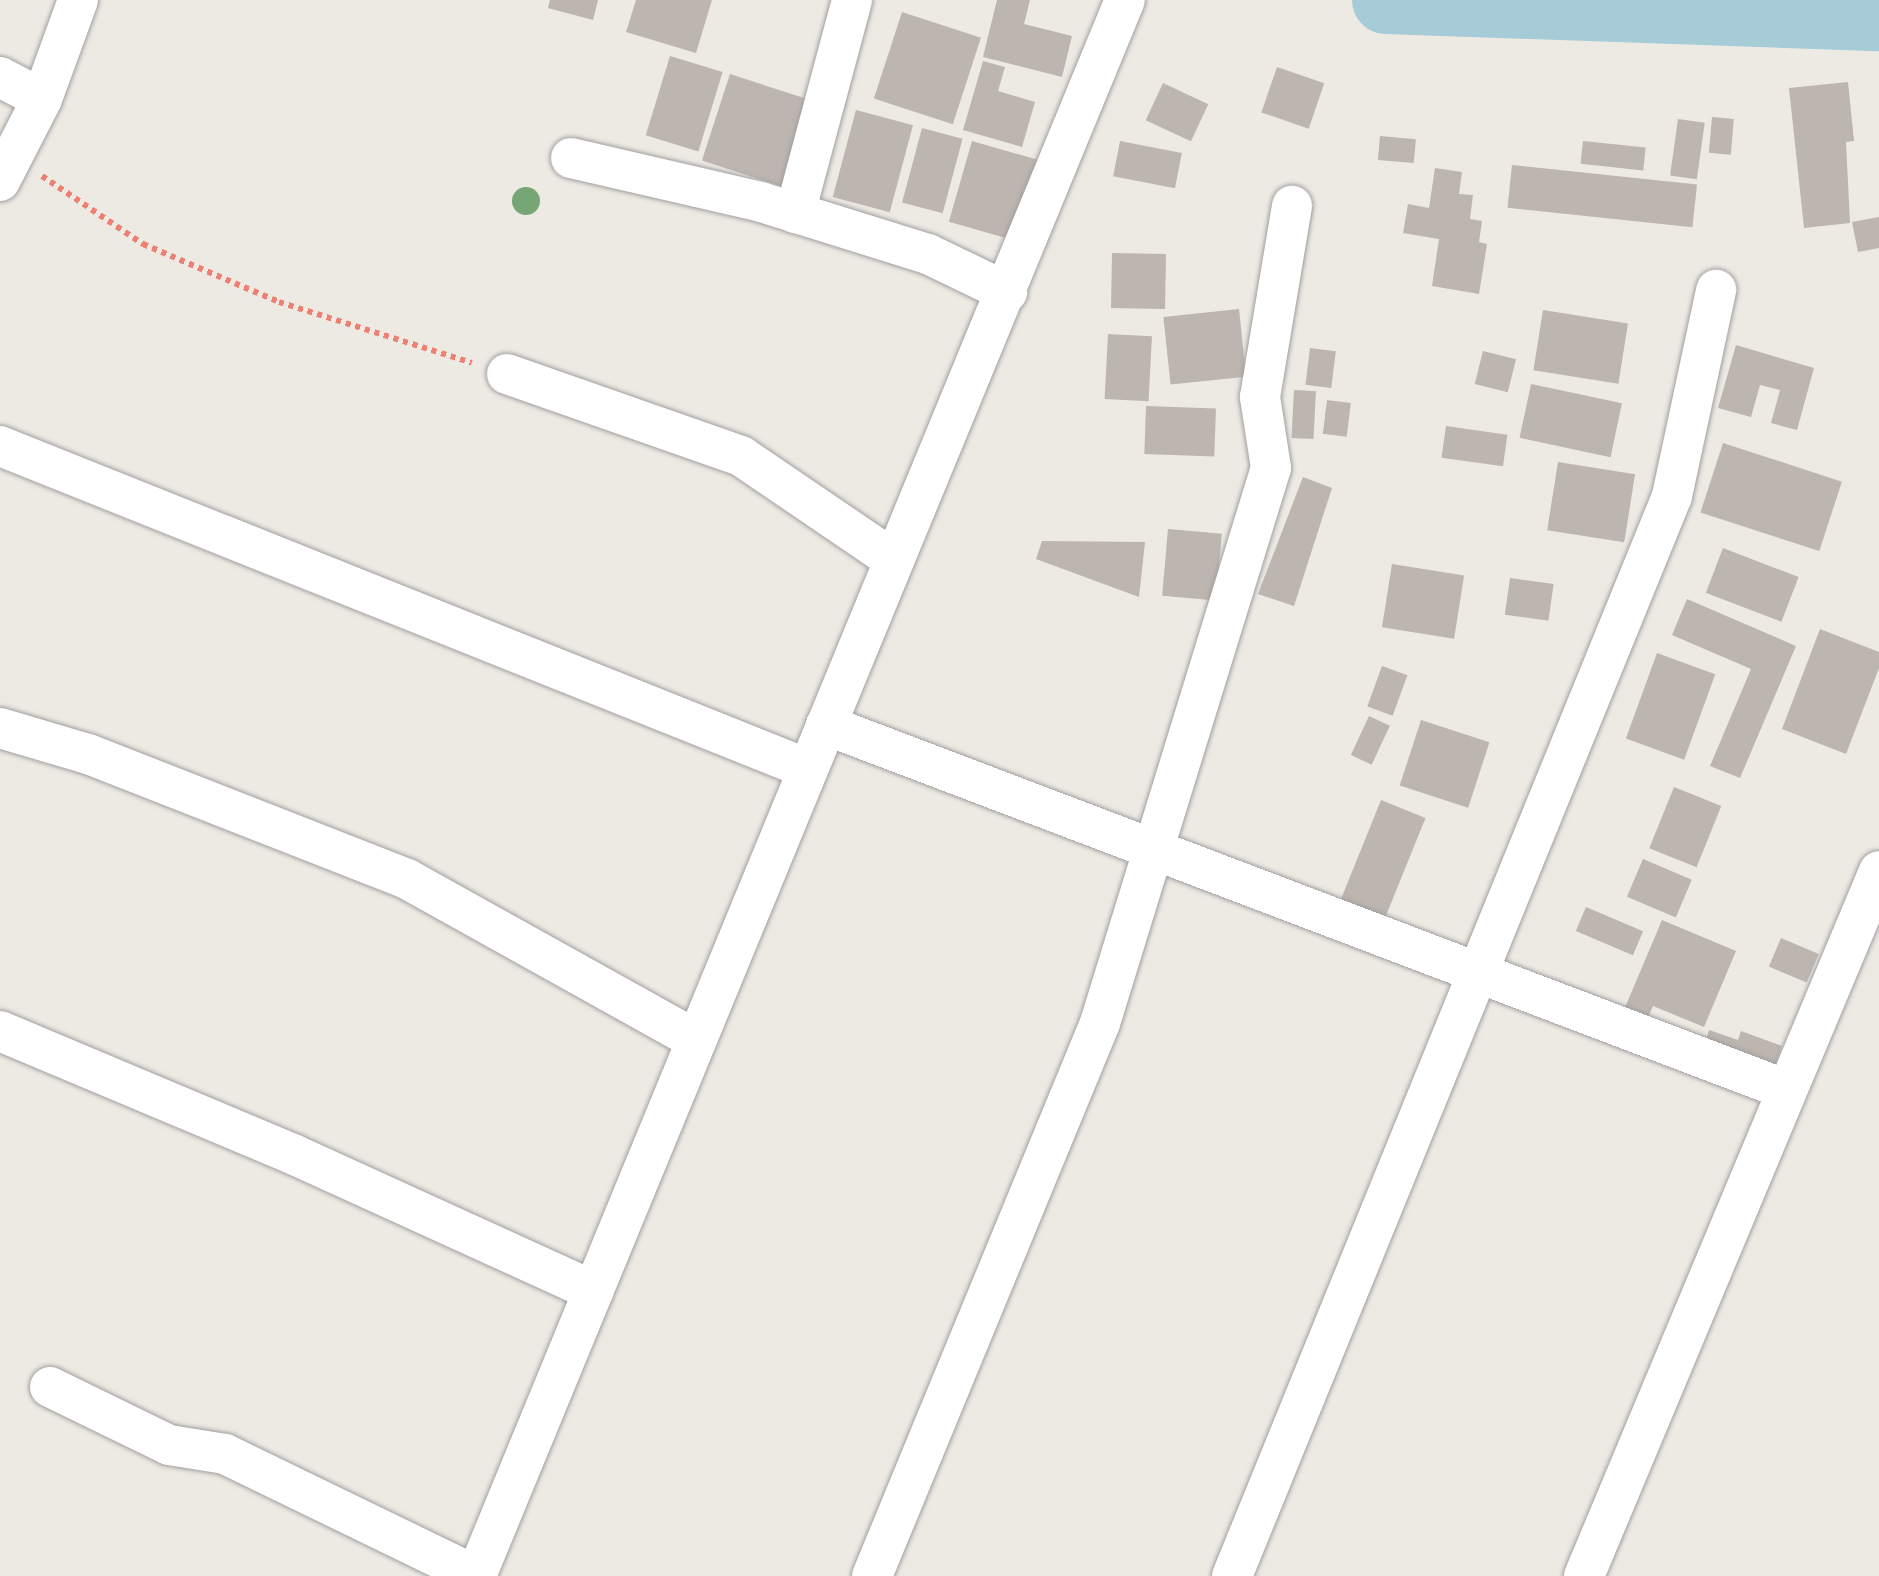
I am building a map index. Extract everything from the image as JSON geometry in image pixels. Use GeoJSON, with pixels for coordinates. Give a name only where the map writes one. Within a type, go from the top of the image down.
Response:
{"type":"FeatureCollection","features":[{"type":"Feature","properties":{"kind":"street"},"geometry":{"type":"LineString","coordinates":[[6,168],[42,100],[78,0]]}},
{"type":"Feature","properties":{"kind":"street"},"geometry":{"type":"LineString","coordinates":[[796,213],[852,0]]}},
{"type":"Feature","properties":{"kind":"street"},"geometry":{"type":"LineString","coordinates":[[50,1386],[169,1445],[225,1454],[476,1576],[1125,0]]}},
{"type":"Feature","properties":{"kind":"street"},"geometry":{"type":"LineString","coordinates":[[0,77],[42,100]]}},
{"type":"Feature","properties":{"kind":"street"},"geometry":{"type":"LineString","coordinates":[[571,158],[796,213],[928,254],[1007,292]]}},
{"type":"Feature","properties":{"kind":"street"},"geometry":{"type":"LineString","coordinates":[[872,1576],[1100,1023],[1272,468],[1260,397],[1292,206]]}},
{"type":"Feature","properties":{"kind":"street"},"geometry":{"type":"LineString","coordinates":[[1232,1576],[1672,496],[1716,290]]}},
{"type":"Feature","properties":{"kind":"street"},"geometry":{"type":"LineString","coordinates":[[507,374],[740,456],[894,560]]}},
{"type":"Feature","properties":{"kind":"street"},"geometry":{"type":"LineString","coordinates":[[0,446],[808,768]]}},
{"type":"Feature","properties":{"kind":"street"},"geometry":{"type":"LineString","coordinates":[[826,725],[1152,853],[1784,1090]]}},
{"type":"Feature","properties":{"kind":"street"},"geometry":{"type":"LineString","coordinates":[[0,728],[88,754],[408,879],[696,1040]]}},
{"type":"Feature","properties":{"kind":"street"},"geometry":{"type":"LineString","coordinates":[[1584,1576],[1784,1090],[1879,871]]}},
{"type":"Feature","properties":{"kind":"street"},"geometry":{"type":"LineString","coordinates":[[0,1031],[294,1154],[594,1291]]}},
{"type":"Feature","properties":{"kind":"path"},"geometry":{"type":"LineString","coordinates":[[6,168],[143,244],[279,302],[507,374]]}},
{"type":"Feature","properties":{"kind":"building"},"geometry":{"type":"Polygon","coordinates":[[[550,0],[598,0],[593,20],[548,8],[550,0]]]}},
{"type":"Feature","properties":{"kind":"building"},"geometry":{"type":"Polygon","coordinates":[[[636,0],[712,0],[696,53],[626,32],[636,0]]]}},
{"type":"Feature","properties":{"kind":"building"},"geometry":{"type":"Polygon","coordinates":[[[997,0],[1030,0],[1024,24],[1072,36],[1062,77],[983,57],[997,0]]]}},
{"type":"Feature","properties":{"kind":"building"},"geometry":{"type":"Polygon","coordinates":[[[902,12],[981,38],[953,124],[874,99],[902,12]]]}},
{"type":"Feature","properties":{"kind":"building"},"geometry":{"type":"Polygon","coordinates":[[[670,56],[723,72],[698,151],[646,135],[670,56]]]}},
{"type":"Feature","properties":{"kind":"building"},"geometry":{"type":"Polygon","coordinates":[[[983,61],[1005,67],[998,91],[1035,102],[1022,147],[963,130],[983,61]]]}},
{"type":"Feature","properties":{"kind":"building"},"geometry":{"type":"Polygon","coordinates":[[[1277,67],[1324,83],[1309,129],[1261,112],[1277,67]]]}},
{"type":"Feature","properties":{"kind":"building"},"geometry":{"type":"Polygon","coordinates":[[[730,74],[812,101],[784,187],[702,161],[730,74]]]}},
{"type":"Feature","properties":{"kind":"building"},"geometry":{"type":"Polygon","coordinates":[[[1848,82],[1854,141],[1846,142],[1850,223],[1804,228],[1789,88],[1848,82]]]}},
{"type":"Feature","properties":{"kind":"building"},"geometry":{"type":"Polygon","coordinates":[[[1163,83],[1208,104],[1191,141],[1146,120],[1163,83]]]}},
{"type":"Feature","properties":{"kind":"building"},"geometry":{"type":"Polygon","coordinates":[[[856,110],[913,125],[890,212],[833,197],[856,110]]]}},
{"type":"Feature","properties":{"kind":"building"},"geometry":{"type":"Polygon","coordinates":[[[1712,117],[1734,119],[1731,155],[1709,153],[1712,117]]]}},
{"type":"Feature","properties":{"kind":"building"},"geometry":{"type":"Polygon","coordinates":[[[1678,119],[1705,123],[1697,179],[1670,175],[1678,119]]]}},
{"type":"Feature","properties":{"kind":"building"},"geometry":{"type":"Polygon","coordinates":[[[922,128],[963,139],[943,213],[902,202],[922,128]]]}},
{"type":"Feature","properties":{"kind":"building"},"geometry":{"type":"Polygon","coordinates":[[[1380,136],[1416,139],[1414,163],[1378,160],[1380,136]]]}},
{"type":"Feature","properties":{"kind":"building"},"geometry":{"type":"Polygon","coordinates":[[[972,141],[1047,162],[1024,243],[949,222],[972,141]]]}},
{"type":"Feature","properties":{"kind":"building"},"geometry":{"type":"Polygon","coordinates":[[[1120,141],[1182,153],[1175,188],[1113,176],[1120,141]]]}},
{"type":"Feature","properties":{"kind":"building"},"geometry":{"type":"Polygon","coordinates":[[[1583,141],[1646,148],[1643,170],[1581,164],[1583,141]]]}},
{"type":"Feature","properties":{"kind":"building"},"geometry":{"type":"Polygon","coordinates":[[[1512,165],[1697,184],[1692,227],[1508,208],[1512,165]]]}},
{"type":"Feature","properties":{"kind":"building"},"geometry":{"type":"Polygon","coordinates":[[[1435,168],[1462,172],[1459,194],[1473,195],[1470,219],[1482,221],[1479,242],[1487,244],[1479,294],[1432,286],[1439,239],[1403,233],[1408,204],[1429,208],[1435,168]]]}},
{"type":"Feature","properties":{"kind":"building"},"geometry":{"type":"Polygon","coordinates":[[[1879,217],[1879,248],[1858,252],[1852,222],[1879,217]]]}},
{"type":"Feature","properties":{"kind":"building"},"geometry":{"type":"Polygon","coordinates":[[[1112,253],[1166,254],[1165,309],[1111,308],[1112,253]]]}},
{"type":"Feature","properties":{"kind":"building"},"geometry":{"type":"Polygon","coordinates":[[[1239,309],[1246,377],[1171,385],[1163,317],[1239,309]]]}},
{"type":"Feature","properties":{"kind":"building"},"geometry":{"type":"Polygon","coordinates":[[[1543,310],[1628,323],[1618,384],[1533,370],[1543,310]]]}},
{"type":"Feature","properties":{"kind":"building"},"geometry":{"type":"Polygon","coordinates":[[[1108,334],[1152,336],[1149,401],[1105,399],[1108,334]]]}},
{"type":"Feature","properties":{"kind":"building"},"geometry":{"type":"Polygon","coordinates":[[[1736,345],[1814,368],[1797,430],[1771,423],[1780,390],[1760,385],[1751,417],[1718,408],[1736,345]]]}},
{"type":"Feature","properties":{"kind":"building"},"geometry":{"type":"Polygon","coordinates":[[[1310,348],[1336,351],[1331,388],[1305,385],[1310,348]]]}},
{"type":"Feature","properties":{"kind":"building"},"geometry":{"type":"Polygon","coordinates":[[[1483,351],[1516,359],[1508,392],[1475,384],[1483,351]]]}},
{"type":"Feature","properties":{"kind":"building"},"geometry":{"type":"Polygon","coordinates":[[[1531,384],[1622,403],[1611,457],[1520,438],[1531,384]]]}},
{"type":"Feature","properties":{"kind":"building"},"geometry":{"type":"Polygon","coordinates":[[[1294,390],[1316,391],[1313,439],[1291,438],[1294,390]]]}},
{"type":"Feature","properties":{"kind":"building"},"geometry":{"type":"Polygon","coordinates":[[[1327,400],[1351,403],[1347,437],[1323,434],[1327,400]]]}},
{"type":"Feature","properties":{"kind":"building"},"geometry":{"type":"Polygon","coordinates":[[[1146,406],[1216,408],[1214,456],[1144,454],[1146,406]]]}},
{"type":"Feature","properties":{"kind":"building"},"geometry":{"type":"Polygon","coordinates":[[[1446,426],[1507,435],[1503,466],[1442,458],[1446,426]]]}},
{"type":"Feature","properties":{"kind":"building"},"geometry":{"type":"Polygon","coordinates":[[[1723,443],[1842,482],[1819,551],[1700,512],[1723,443]]]}},
{"type":"Feature","properties":{"kind":"building"},"geometry":{"type":"Polygon","coordinates":[[[1558,462],[1635,474],[1624,542],[1547,530],[1558,462]]]}},
{"type":"Feature","properties":{"kind":"building"},"geometry":{"type":"Polygon","coordinates":[[[1303,477],[1332,488],[1294,606],[1258,594],[1303,477]]]}},
{"type":"Feature","properties":{"kind":"building"},"geometry":{"type":"Polygon","coordinates":[[[1168,529],[1222,534],[1216,600],[1162,596],[1168,529]]]}},
{"type":"Feature","properties":{"kind":"building"},"geometry":{"type":"Polygon","coordinates":[[[1042,541],[1145,542],[1139,597],[1036,559],[1042,541]]]}},
{"type":"Feature","properties":{"kind":"building"},"geometry":{"type":"Polygon","coordinates":[[[1723,548],[1799,577],[1781,622],[1706,593],[1723,548]]]}},
{"type":"Feature","properties":{"kind":"building"},"geometry":{"type":"Polygon","coordinates":[[[1392,564],[1464,575],[1454,639],[1382,627],[1392,564]]]}},
{"type":"Feature","properties":{"kind":"building"},"geometry":{"type":"Polygon","coordinates":[[[1510,578],[1554,584],[1548,621],[1505,615],[1510,578]]]}},
{"type":"Feature","properties":{"kind":"building"},"geometry":{"type":"Polygon","coordinates":[[[1687,599],[1796,646],[1740,778],[1710,766],[1751,669],[1672,635],[1687,599]]]}},
{"type":"Feature","properties":{"kind":"building"},"geometry":{"type":"Polygon","coordinates":[[[1820,629],[1879,652],[1879,668],[1846,754],[1782,729],[1820,629]]]}},
{"type":"Feature","properties":{"kind":"building"},"geometry":{"type":"Polygon","coordinates":[[[1657,653],[1715,674],[1684,760],[1626,739],[1657,653]]]}},
{"type":"Feature","properties":{"kind":"building"},"geometry":{"type":"Polygon","coordinates":[[[1382,666],[1407,675],[1393,716],[1367,706],[1382,666]]]}},
{"type":"Feature","properties":{"kind":"building"},"geometry":{"type":"Polygon","coordinates":[[[1369,716],[1390,726],[1372,765],[1351,755],[1369,716]]]}},
{"type":"Feature","properties":{"kind":"building"},"geometry":{"type":"Polygon","coordinates":[[[1421,720],[1489,742],[1468,808],[1400,786],[1421,720]]]}},
{"type":"Feature","properties":{"kind":"building"},"geometry":{"type":"Polygon","coordinates":[[[1674,787],[1721,806],[1697,867],[1649,848],[1674,787]]]}},
{"type":"Feature","properties":{"kind":"building"},"geometry":{"type":"Polygon","coordinates":[[[1381,800],[1426,818],[1385,918],[1341,900],[1381,800]]]}},
{"type":"Feature","properties":{"kind":"building"},"geometry":{"type":"Polygon","coordinates":[[[1643,859],[1692,880],[1676,917],[1627,897],[1643,859]]]}},
{"type":"Feature","properties":{"kind":"building"},"geometry":{"type":"Polygon","coordinates":[[[1586,907],[1643,931],[1633,955],[1576,931],[1586,907]]]}},
{"type":"Feature","properties":{"kind":"building"},"geometry":{"type":"Polygon","coordinates":[[[1662,920],[1736,951],[1704,1027],[1653,1006],[1644,1027],[1621,1017],[1662,920]]]}},
{"type":"Feature","properties":{"kind":"building"},"geometry":{"type":"Polygon","coordinates":[[[1781,938],[1819,954],[1807,983],[1769,967],[1781,938]]]}},
{"type":"Feature","properties":{"kind":"building"},"geometry":{"type":"Polygon","coordinates":[[[1709,1030],[1738,1040],[1741,1031],[1782,1046],[1772,1075],[1703,1050],[1709,1030]]]}},
{"type":"Feature","properties":{"kind":"waterway"},"geometry":{"type":"LineString","coordinates":[[1386,0],[1879,17]]}}]}
